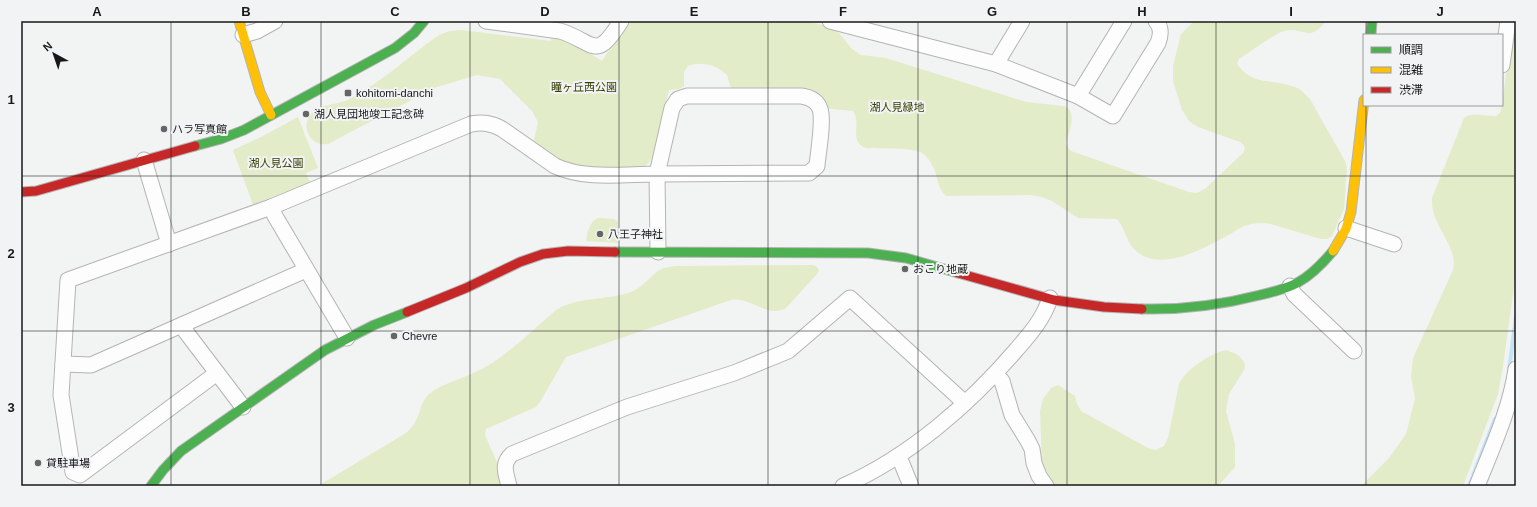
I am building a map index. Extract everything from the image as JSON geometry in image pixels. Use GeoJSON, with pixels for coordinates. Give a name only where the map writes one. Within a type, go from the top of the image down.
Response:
{"type":"FeatureCollection","features":[{"type":"Feature","properties":{"kind":"street"},"geometry":{"type":"LineString","coordinates":[[271,116],[260,92],[241,28],[257,31],[275,21]]}},
{"type":"Feature","properties":{"kind":"street"},"geometry":{"type":"LineString","coordinates":[[21,192],[36,191],[232,135],[271,116],[395,48],[414,33],[424,21]]}},
{"type":"Feature","properties":{"kind":"street"},"geometry":{"type":"LineString","coordinates":[[486,21],[525,23],[560,31],[569,34],[587,45],[596,46],[605,43],[621,21]]}},
{"type":"Feature","properties":{"kind":"street"},"geometry":{"type":"LineString","coordinates":[[830,21],[870,26],[996,64],[1078,96],[1113,116],[1161,37],[1161,30],[1156,21]]}},
{"type":"Feature","properties":{"kind":"street"},"geometry":{"type":"LineString","coordinates":[[996,64],[1022,21]]}},
{"type":"Feature","properties":{"kind":"street"},"geometry":{"type":"LineString","coordinates":[[1078,96],[1124,21]]}},
{"type":"Feature","properties":{"kind":"street"},"geometry":{"type":"LineString","coordinates":[[1371,34],[1372,21]]}},
{"type":"Feature","properties":{"kind":"street"},"geometry":{"type":"LineString","coordinates":[[1503,58],[1508,21]]}},
{"type":"Feature","properties":{"kind":"street"},"geometry":{"type":"LineString","coordinates":[[217,373],[80,475],[73,472],[61,395],[68,280],[271,207],[471,124],[482,122],[492,124],[502,129],[555,166],[565,171],[586,175],[657,174],[809,173],[817,166],[821,118],[820,110],[816,102],[809,97],[801,96],[687,96],[678,100],[672,108],[657,174],[658,252]]}},
{"type":"Feature","properties":{"kind":"street"},"geometry":{"type":"LineString","coordinates":[[151,486],[163,470],[181,451],[320,354],[347,338],[374,325],[466,288],[520,262],[543,254],[568,251],[876,253],[906,258],[1050,298],[1099,307],[1121,309],[1180,308],[1224,303],[1245,299],[1290,286],[1310,275],[1320,266],[1337,246],[1346,228],[1353,198],[1363,106]]}},
{"type":"Feature","properties":{"kind":"street"},"geometry":{"type":"LineString","coordinates":[[144,160],[168,244]]}},
{"type":"Feature","properties":{"kind":"street"},"geometry":{"type":"LineString","coordinates":[[271,207],[306,270],[347,338]]}},
{"type":"Feature","properties":{"kind":"street"},"geometry":{"type":"LineString","coordinates":[[1346,228],[1394,244]]}},
{"type":"Feature","properties":{"kind":"street"},"geometry":{"type":"LineString","coordinates":[[63,364],[91,365],[306,270]]}},
{"type":"Feature","properties":{"kind":"street"},"geometry":{"type":"LineString","coordinates":[[1290,286],[1294,294],[1354,351]]}},
{"type":"Feature","properties":{"kind":"street"},"geometry":{"type":"LineString","coordinates":[[509,486],[505,467],[506,459],[512,454],[626,407],[734,374],[788,351],[850,298],[965,403]]}},
{"type":"Feature","properties":{"kind":"street"},"geometry":{"type":"LineString","coordinates":[[843,486],[876,470],[898,456],[922,439],[965,403],[995,374],[1028,336],[1046,311],[1050,298]]}},
{"type":"Feature","properties":{"kind":"street"},"geometry":{"type":"LineString","coordinates":[[182,325],[243,407]]}},
{"type":"Feature","properties":{"kind":"street"},"geometry":{"type":"LineString","coordinates":[[1477,486],[1506,411],[1514,383],[1516,369]]}},
{"type":"Feature","properties":{"kind":"street"},"geometry":{"type":"LineString","coordinates":[[995,374],[1002,381],[1012,415],[1028,441],[1039,476],[1046,486]]}},
{"type":"Feature","properties":{"kind":"street"},"geometry":{"type":"LineString","coordinates":[[898,456],[911,486]]}},
{"type":"Feature","properties":{"kind":"green space"},"geometry":{"type":"Polygon","coordinates":[[[628,21],[806,21],[826,26],[839,33],[852,49],[861,55],[886,58],[1026,102],[1064,106],[1071,112],[1072,117],[1066,143],[1071,151],[1189,192],[1197,193],[1206,188],[1243,153],[1245,148],[1240,142],[1198,127],[1189,121],[1182,110],[1173,81],[1173,66],[1181,34],[1194,21],[1326,21],[1315,32],[1306,33],[1291,30],[1284,31],[1239,59],[1237,64],[1250,76],[1264,81],[1287,84],[1295,87],[1301,90],[1310,99],[1345,161],[1347,168],[1344,209],[1332,236],[1327,239],[1321,239],[1271,224],[1258,223],[1244,226],[1205,248],[1189,254],[1159,260],[1146,257],[1134,249],[1117,219],[1078,218],[1052,201],[1031,195],[946,196],[940,187],[931,163],[922,153],[903,149],[866,148],[861,145],[856,137],[856,121],[853,111],[832,109],[733,89],[730,86],[727,75],[714,66],[704,64],[688,66],[684,72],[684,86],[679,89],[669,90],[653,156],[646,165],[637,169],[566,166],[535,144],[534,140],[538,122],[532,111],[500,79],[477,75],[434,88],[328,144],[316,142],[308,134],[307,122],[309,117],[317,109],[345,101],[362,92],[439,35],[450,31],[461,30],[551,41],[552,35],[575,44],[602,61],[628,21]]]}},
{"type":"Feature","properties":{"kind":"green space"},"geometry":{"type":"Polygon","coordinates":[[[1513,21],[1516,21],[1516,272],[1498,394],[1463,486],[1361,486],[1389,458],[1406,434],[1415,399],[1411,376],[1413,358],[1453,270],[1454,261],[1452,252],[1435,218],[1432,198],[1464,118],[1471,115],[1496,116],[1500,113],[1503,106],[1513,21]]]}},
{"type":"Feature","properties":{"kind":"green space","name":"湖人見公園"},"geometry":{"type":"Polygon","coordinates":[[[298,117],[318,168],[306,173],[310,182],[253,205],[233,150],[298,117]]]}},
{"type":"Feature","properties":{"kind":"green space"},"geometry":{"type":"Polygon","coordinates":[[[599,218],[614,219],[618,222],[618,243],[586,241],[591,224],[599,218]]]}},
{"type":"Feature","properties":{"kind":"green space"},"geometry":{"type":"Polygon","coordinates":[[[813,265],[819,270],[817,274],[786,308],[779,311],[772,311],[745,301],[731,300],[566,357],[536,407],[486,429],[485,435],[499,467],[504,486],[318,486],[406,433],[415,423],[423,402],[429,394],[442,386],[480,370],[496,360],[523,340],[556,310],[574,303],[612,297],[631,292],[636,290],[666,267],[813,265]]]}},
{"type":"Feature","properties":{"kind":"green space"},"geometry":{"type":"Polygon","coordinates":[[[1225,350],[1237,355],[1242,359],[1245,365],[1244,370],[1229,394],[1226,411],[1235,444],[1235,467],[1218,486],[1052,486],[1042,468],[1040,411],[1043,399],[1051,388],[1058,385],[1075,396],[1081,411],[1148,448],[1156,450],[1164,446],[1168,438],[1179,384],[1182,378],[1199,363],[1212,355],[1225,350]]]}},
{"type":"Feature","properties":{"kind":"waterway"},"geometry":{"type":"LineString","coordinates":[[1509,370],[1516,317]]}},
{"type":"Feature","properties":{"kind":"waterway"},"geometry":{"type":"LineString","coordinates":[[1469,486],[1495,419]]}},
{"type":"Feature","properties":{"kind":"traffic: fast"},"geometry":{"type":"LineString","coordinates":[[195,146],[221,139],[244,130],[395,48],[414,33],[424,21]]}},
{"type":"Feature","properties":{"kind":"traffic: fast"},"geometry":{"type":"LineString","coordinates":[[1371,34],[1372,21]]}},
{"type":"Feature","properties":{"kind":"traffic: fast"},"geometry":{"type":"LineString","coordinates":[[1142,309],[1172,309],[1231,302],[1279,290],[1293,285],[1308,276],[1333,251]]}},
{"type":"Feature","properties":{"kind":"traffic: fast"},"geometry":{"type":"LineString","coordinates":[[615,252],[868,253],[906,258],[958,273]]}},
{"type":"Feature","properties":{"kind":"traffic: fast"},"geometry":{"type":"LineString","coordinates":[[151,486],[163,470],[181,451],[325,350],[374,325],[407,312]]}},
{"type":"Feature","properties":{"kind":"traffic: slow"},"geometry":{"type":"LineString","coordinates":[[239,21],[260,92],[271,115]]}},
{"type":"Feature","properties":{"kind":"traffic: slow"},"geometry":{"type":"LineString","coordinates":[[1333,251],[1346,229],[1351,212],[1363,106]]}},
{"type":"Feature","properties":{"kind":"traffic: jam"},"geometry":{"type":"LineString","coordinates":[[21,192],[36,191],[195,146]]}},
{"type":"Feature","properties":{"kind":"traffic: jam"},"geometry":{"type":"LineString","coordinates":[[407,312],[466,288],[520,262],[543,254],[568,251],[615,252]]}},
{"type":"Feature","properties":{"kind":"traffic: jam"},"geometry":{"type":"LineString","coordinates":[[958,273],[1054,300],[1104,307],[1142,309]]}},
{"type":"Feature","properties":{"kind":"place","name":"kohitomi-danchi"},"geometry":{"type":"Point","coordinates":[348,93]}},
{"type":"Feature","properties":{"kind":"place","name":"湖人見団地竣工記念碑"},"geometry":{"type":"Point","coordinates":[306,114]}},
{"type":"Feature","properties":{"kind":"place","name":"ハラ写真館"},"geometry":{"type":"Point","coordinates":[164,129]}},
{"type":"Feature","properties":{"kind":"place","name":"八王子神社"},"geometry":{"type":"Point","coordinates":[600,234]}},
{"type":"Feature","properties":{"kind":"place","name":"おこり地蔵"},"geometry":{"type":"Point","coordinates":[905,269]}},
{"type":"Feature","properties":{"kind":"place","name":"Chevre"},"geometry":{"type":"Point","coordinates":[394,336]}},
{"type":"Feature","properties":{"kind":"place","name":"貸駐車場"},"geometry":{"type":"Point","coordinates":[38,463]}},
{"type":"Feature","properties":{"kind":"park label","name":"瞳ヶ丘西公園"},"geometry":{"type":"Point","coordinates":[584,87]}},
{"type":"Feature","properties":{"kind":"park label","name":"湖人見緑地"},"geometry":{"type":"Point","coordinates":[897,107]}}]}
